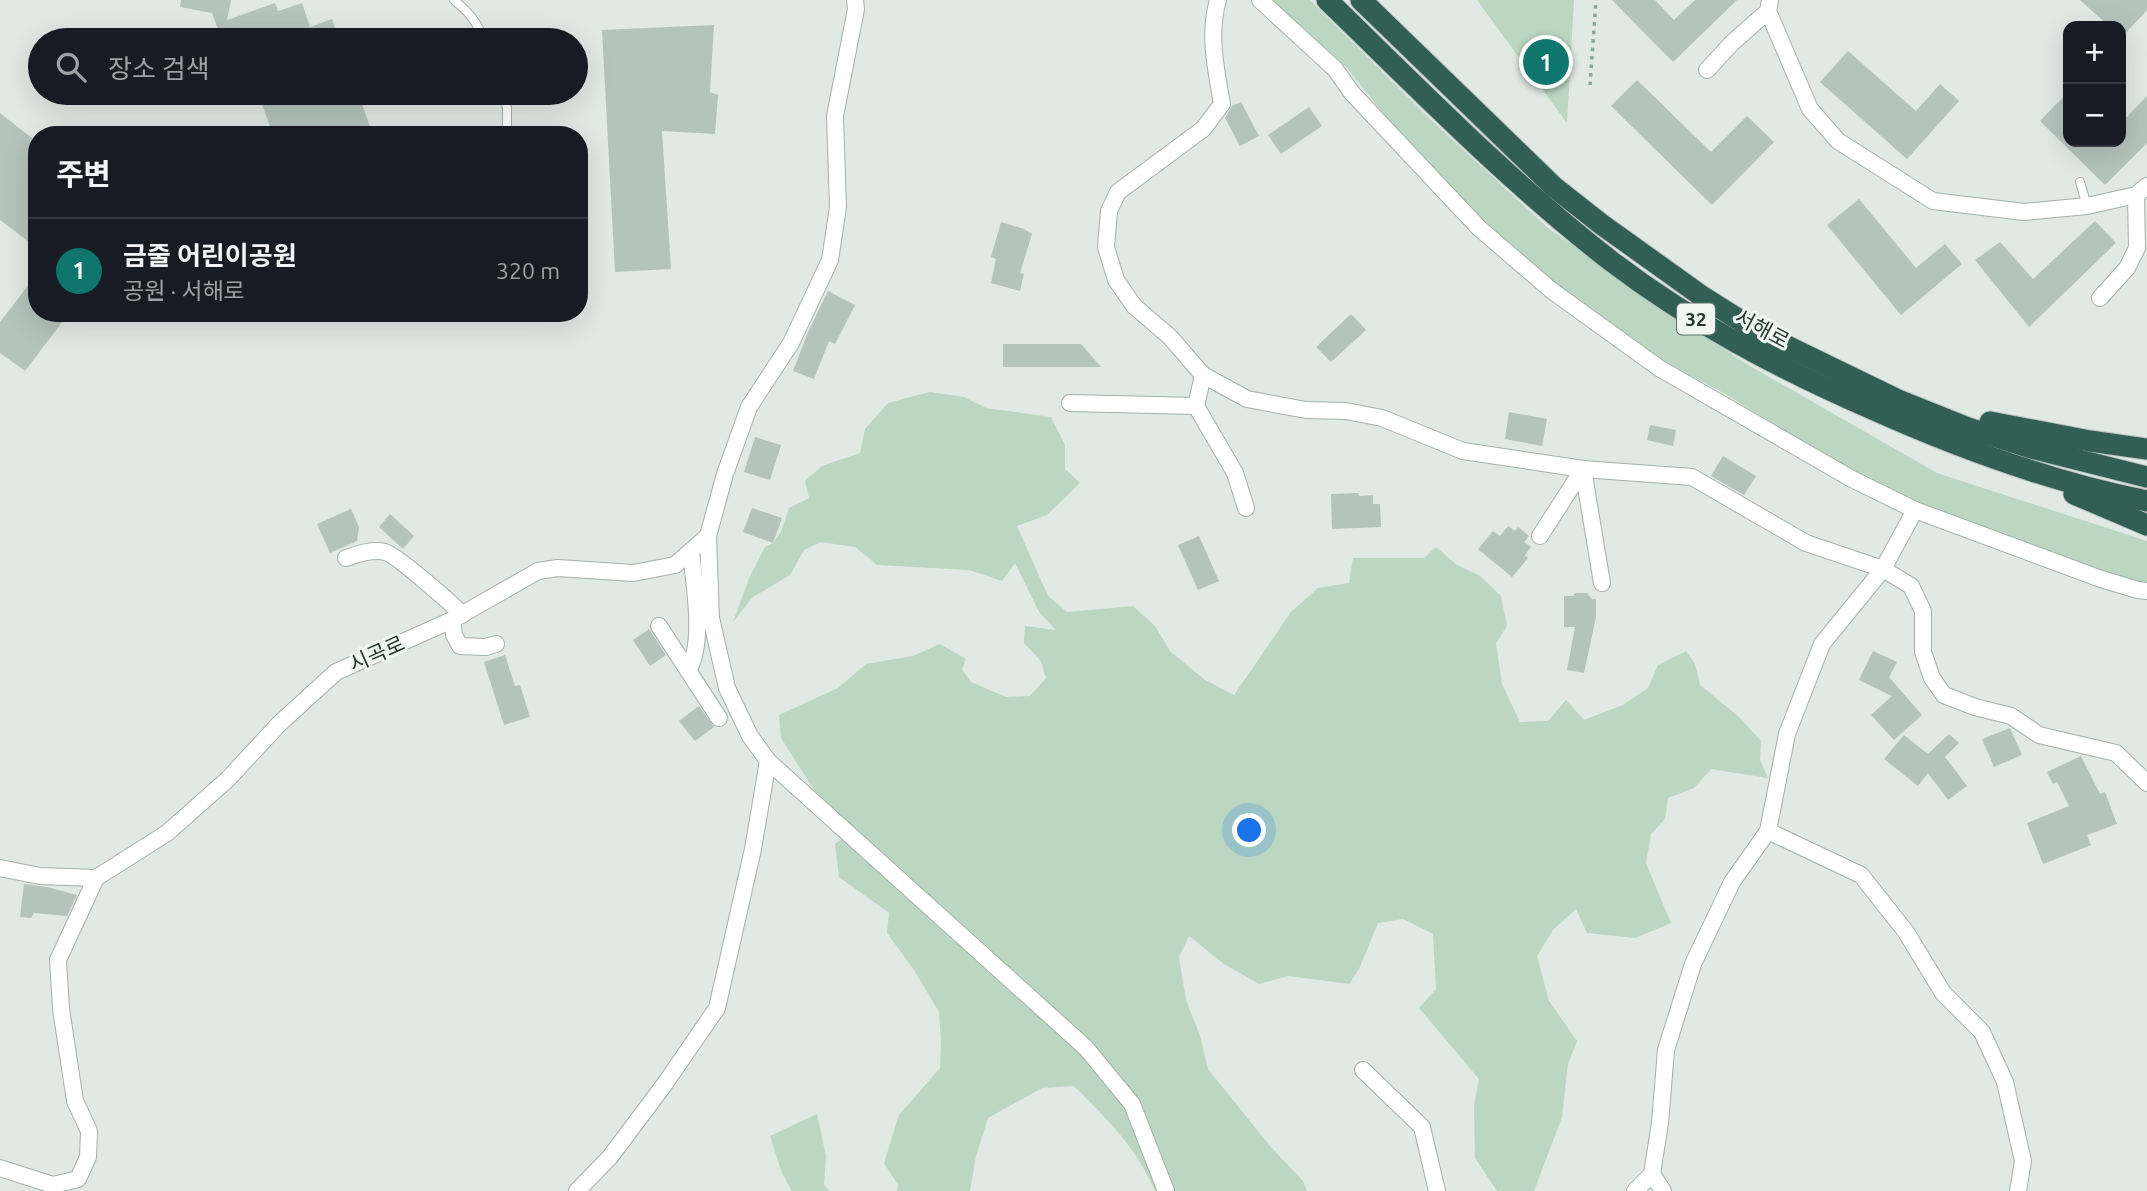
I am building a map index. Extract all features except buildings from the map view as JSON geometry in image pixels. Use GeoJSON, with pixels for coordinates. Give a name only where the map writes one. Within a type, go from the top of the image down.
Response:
{"type":"FeatureCollection","features":[{"type":"Feature","properties":{"kind":"highway","name":"서해로"},"geometry":{"type":"LineString","coordinates":[[1327,0],[1507,174],[1612,261],[1727,339],[1799,377],[1953,444],[2006,464],[2070,483],[2147,501]]}},
{"type":"Feature","properties":{"kind":"highway","name":"서해로"},"geometry":{"type":"LineString","coordinates":[[1361,0],[1553,187],[1703,297],[1760,333],[1872,388],[1968,428],[2031,448],[2147,477]]}},
{"type":"Feature","properties":{"kind":"highway"},"geometry":{"type":"LineString","coordinates":[[1872,388],[1938,409],[2008,426],[2147,449]]}},
{"type":"Feature","properties":{"kind":"highway"},"geometry":{"type":"LineString","coordinates":[[1953,444],[2147,525]]}},
{"type":"Feature","properties":{"kind":"street"},"geometry":{"type":"LineString","coordinates":[[855,0],[856,9],[835,116],[838,207],[830,260],[791,343],[749,407],[725,474],[708,537],[711,618],[727,688],[750,736],[768,761],[1086,1048],[1132,1104],[1166,1191]]}},
{"type":"Feature","properties":{"kind":"street"},"geometry":{"type":"LineString","coordinates":[[1218,0],[1213,16],[1216,67],[1222,104],[1203,129],[1118,192],[1109,211],[1106,247],[1116,280],[1134,306],[1170,337],[1203,376],[1247,399],[1307,410],[1346,411],[1382,418],[1463,451],[1583,469],[1692,477],[1806,543],[1883,569],[1911,586],[1923,611],[1923,652],[1932,678],[1944,695],[1975,707],[2011,716],[2039,735],[2116,753],[2147,783]]}},
{"type":"Feature","properties":{"kind":"street"},"geometry":{"type":"LineString","coordinates":[[1260,0],[1335,69],[1352,93],[1479,228],[1551,290],[1659,368],[1853,479],[1914,510],[2101,579],[2147,591]]}},
{"type":"Feature","properties":{"kind":"street"},"geometry":{"type":"LineString","coordinates":[[1707,70],[1769,6],[1810,108],[1838,141],[1933,201],[2024,212],[2087,206],[2143,193],[2137,248],[2127,268],[2100,298]]}},
{"type":"Feature","properties":{"kind":"street"},"geometry":{"type":"LineString","coordinates":[[1203,376],[1196,406],[1235,473],[1246,508]]}},
{"type":"Feature","properties":{"kind":"street"},"geometry":{"type":"LineString","coordinates":[[1070,403],[1196,406]]}},
{"type":"Feature","properties":{"kind":"street"},"geometry":{"type":"LineString","coordinates":[[1540,536],[1583,469]]}},
{"type":"Feature","properties":{"kind":"street"},"geometry":{"type":"LineString","coordinates":[[1583,469],[1602,583]]}},
{"type":"Feature","properties":{"kind":"street"},"geometry":{"type":"LineString","coordinates":[[1663,1191],[1653,1174],[1666,1050],[1693,964],[1732,883],[1768,831],[1787,734],[1822,644],[1883,569],[1914,510]]}},
{"type":"Feature","properties":{"kind":"street","name":"시곡로"},"geometry":{"type":"LineString","coordinates":[[96,878],[167,833],[228,779],[279,724],[336,672],[457,617],[538,571],[558,568],[633,573],[675,565],[708,537]]}},
{"type":"Feature","properties":{"kind":"street"},"geometry":{"type":"LineString","coordinates":[[688,671],[693,663],[696,642],[691,551]]}},
{"type":"Feature","properties":{"kind":"street"},"geometry":{"type":"LineString","coordinates":[[346,558],[363,552],[385,552],[398,558],[457,617],[454,635],[460,646],[486,647],[496,644]]}},
{"type":"Feature","properties":{"kind":"street"},"geometry":{"type":"LineString","coordinates":[[659,626],[719,718]]}},
{"type":"Feature","properties":{"kind":"street"},"geometry":{"type":"LineString","coordinates":[[577,1191],[610,1157],[717,1008],[753,849],[768,761]]}},
{"type":"Feature","properties":{"kind":"street"},"geometry":{"type":"LineString","coordinates":[[1768,831],[1861,875],[1906,932],[1943,993],[1982,1032],[2005,1082],[2023,1161],[2018,1191]]}},
{"type":"Feature","properties":{"kind":"street"},"geometry":{"type":"LineString","coordinates":[[0,868],[40,876],[96,878],[58,960],[61,1009],[75,1101],[89,1132],[88,1157],[78,1179],[53,1185],[0,1168]]}},
{"type":"Feature","properties":{"kind":"street"},"geometry":{"type":"LineString","coordinates":[[1363,1070],[1422,1127],[1437,1191]]}},
{"type":"Feature","properties":{"kind":"street"},"geometry":{"type":"LineString","coordinates":[[1635,1191],[1653,1174]]}},
{"type":"Feature","properties":{"kind":"lane"},"geometry":{"type":"LineString","coordinates":[[454,0],[470,13],[480,28]]}},
{"type":"Feature","properties":{"kind":"lane"},"geometry":{"type":"LineString","coordinates":[[506,105],[507,126]]}},
{"type":"Feature","properties":{"kind":"lane"},"geometry":{"type":"LineString","coordinates":[[2080,182],[2087,206]]}},
{"type":"Feature","properties":{"kind":"path"},"geometry":{"type":"LineString","coordinates":[[1590,85],[1596,0]]}},
{"type":"Feature","properties":{"kind":"green space"},"geometry":{"type":"Polygon","coordinates":[[[1270,0],[1310,0],[1430,119],[1548,228],[1743,362],[1937,473],[2147,541],[2147,583],[2128,581],[1931,512],[1861,481],[1727,395],[1665,362],[1538,275],[1452,190],[1392,124],[1347,68],[1270,0]]]}},
{"type":"Feature","properties":{"kind":"green space"},"geometry":{"type":"Polygon","coordinates":[[[1477,0],[1574,0],[1567,123],[1477,0]]]}},
{"type":"Feature","properties":{"kind":"green space"},"geometry":{"type":"Polygon","coordinates":[[[930,392],[964,397],[986,408],[1051,417],[1065,445],[1065,469],[1080,483],[1047,515],[1017,526],[1048,596],[1067,612],[1133,606],[1155,626],[1170,651],[1205,680],[1234,695],[1291,612],[1318,588],[1349,583],[1353,558],[1424,558],[1436,547],[1457,565],[1480,576],[1501,596],[1507,626],[1496,643],[1502,684],[1520,722],[1548,721],[1566,700],[1584,720],[1623,705],[1648,688],[1658,665],[1686,651],[1695,664],[1700,685],[1738,716],[1761,741],[1760,760],[1768,778],[1711,769],[1694,788],[1668,798],[1665,819],[1651,834],[1646,863],[1671,923],[1635,938],[1587,933],[1576,909],[1553,930],[1537,956],[1549,1001],[1577,1041],[1568,1064],[1562,1117],[1534,1191],[1497,1191],[1475,1158],[1474,1105],[1479,1079],[1419,1008],[1436,989],[1433,934],[1403,919],[1378,923],[1359,969],[1349,984],[1288,976],[1259,984],[1224,964],[1189,936],[1179,957],[1186,1000],[1200,1036],[1208,1069],[1270,1146],[1303,1181],[1307,1191],[1155,1191],[1130,1147],[1074,1086],[1042,1088],[988,1118],[976,1156],[970,1191],[897,1191],[898,1185],[884,1163],[899,1115],[940,1068],[939,1012],[914,970],[887,933],[889,913],[839,877],[835,844],[844,837],[781,738],[779,715],[838,688],[866,664],[913,656],[940,644],[966,659],[962,669],[971,682],[1006,697],[1030,696],[1046,678],[1041,661],[1024,643],[1025,626],[1056,630],[1039,612],[1015,563],[1002,581],[969,570],[877,565],[855,547],[821,542],[804,550],[790,575],[753,597],[733,622],[750,576],[765,547],[773,543],[781,532],[789,508],[809,498],[805,481],[822,466],[860,453],[865,429],[888,403],[930,392]]]}},
{"type":"Feature","properties":{"kind":"green space"},"geometry":{"type":"Polygon","coordinates":[[[817,1114],[826,1156],[824,1185],[830,1191],[792,1191],[782,1173],[770,1136],[817,1114]]]}},
{"type":"Feature","properties":{"kind":"place","name":"금줄 어린이공원"},"geometry":{"type":"Point","coordinates":[1546,62]}}]}
